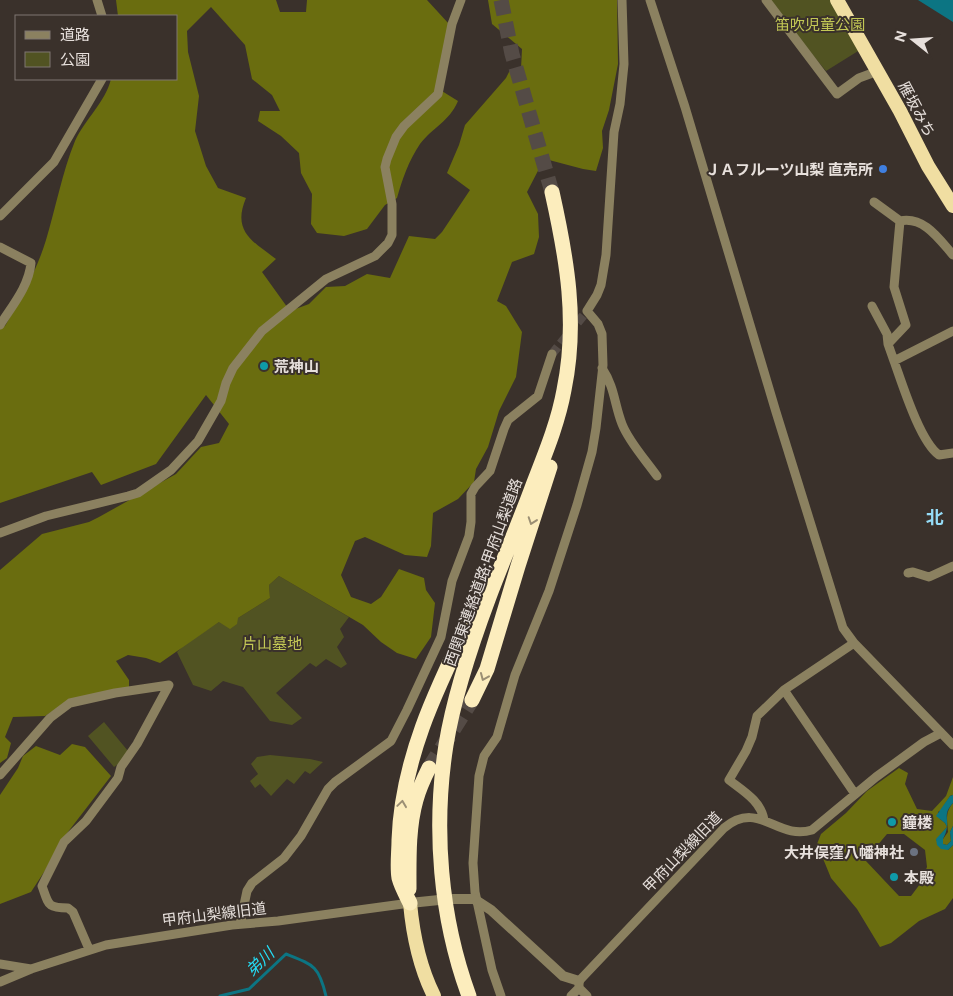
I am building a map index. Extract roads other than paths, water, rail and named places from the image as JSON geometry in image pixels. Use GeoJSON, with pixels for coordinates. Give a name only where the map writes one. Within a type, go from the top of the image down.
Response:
{"type":"FeatureCollection","features":[{"type":"Feature","properties":{"kind":"highway","name":"雁坂みち"},"geometry":{"type":"LineString","coordinates":[[837,0],[878,71],[932,173],[953,206]]}},
{"type":"Feature","properties":{"kind":"highway","name":"西関東連絡道路;甲府山梨道路"},"geometry":{"type":"LineString","coordinates":[[469,996],[451,935],[444,894],[440,819],[442,780],[446,745],[464,671],[476,634],[554,430],[564,390],[570,339],[569,288],[563,241],[552,192]]}},
{"type":"Feature","properties":{"kind":"highway"},"geometry":{"type":"LineString","coordinates":[[472,700],[487,668],[550,469],[564,390]]}},
{"type":"Feature","properties":{"kind":"highway"},"geometry":{"type":"LineString","coordinates":[[410,903],[399,878],[399,860],[401,811],[412,756],[433,697],[506,542],[554,430]]}},
{"type":"Feature","properties":{"kind":"highway"},"geometry":{"type":"LineString","coordinates":[[429,768],[416,799],[413,813],[410,845],[410,903],[413,933],[418,954],[434,996]]}},
{"type":"Feature","properties":{"kind":"street"},"geometry":{"type":"LineString","coordinates":[[97,0],[102,15]]}},
{"type":"Feature","properties":{"kind":"street"},"geometry":{"type":"LineString","coordinates":[[0,532],[46,516],[138,493],[171,470],[198,441],[221,401],[233,368],[262,331],[326,279],[382,251],[392,235],[392,204],[385,167],[387,159],[396,137],[404,126],[438,94],[452,24],[462,0]]}},
{"type":"Feature","properties":{"kind":"street"},"geometry":{"type":"LineString","coordinates":[[500,996],[490,962],[475,892],[473,863],[476,803],[482,763],[487,750],[497,737],[515,675],[544,606],[577,505],[593,444],[602,368],[602,334],[598,324],[588,311],[601,285],[606,255],[614,132],[620,104],[624,64],[622,0]]}},
{"type":"Feature","properties":{"kind":"street"},"geometry":{"type":"LineString","coordinates":[[650,0],[685,107],[773,403],[843,628],[854,643],[953,745]]}},
{"type":"Feature","properties":{"kind":"street"},"geometry":{"type":"LineString","coordinates":[[766,0],[837,94],[860,78],[878,71]]}},
{"type":"Feature","properties":{"kind":"street"},"geometry":{"type":"LineString","coordinates":[[0,216],[54,162],[101,80]]}},
{"type":"Feature","properties":{"kind":"street"},"geometry":{"type":"LineString","coordinates":[[874,202],[900,221]]}},
{"type":"Feature","properties":{"kind":"street"},"geometry":{"type":"LineString","coordinates":[[900,221],[908,219],[926,226],[953,255]]}},
{"type":"Feature","properties":{"kind":"street"},"geometry":{"type":"LineString","coordinates":[[888,344],[906,325],[894,287],[900,221]]}},
{"type":"Feature","properties":{"kind":"street"},"geometry":{"type":"LineString","coordinates":[[0,247],[31,263],[30,274],[0,325]]}},
{"type":"Feature","properties":{"kind":"street"},"geometry":{"type":"LineString","coordinates":[[872,306],[887,334],[888,344],[917,422],[934,451],[939,455],[953,453]]}},
{"type":"Feature","properties":{"kind":"street"},"geometry":{"type":"LineString","coordinates":[[894,361],[953,331]]}},
{"type":"Feature","properties":{"kind":"street"},"geometry":{"type":"LineString","coordinates":[[240,924],[247,891],[252,883],[284,858],[301,836],[328,789],[391,741],[441,637],[452,581],[469,536],[471,494],[490,471],[508,420],[538,396],[552,354]]}},
{"type":"Feature","properties":{"kind":"street"},"geometry":{"type":"LineString","coordinates":[[602,368],[610,380],[621,422],[626,433],[657,476]]}},
{"type":"Feature","properties":{"kind":"street"},"geometry":{"type":"LineString","coordinates":[[908,573],[913,572],[929,577],[953,566]]}},
{"type":"Feature","properties":{"kind":"street"},"geometry":{"type":"LineString","coordinates":[[764,820],[763,812],[755,800],[729,780],[746,751],[752,737],[757,716],[784,690],[854,643]]}},
{"type":"Feature","properties":{"kind":"street"},"geometry":{"type":"LineString","coordinates":[[0,776],[50,718],[70,704],[115,693],[169,685],[137,744],[121,767],[118,778],[86,820],[64,842],[42,886],[49,904],[53,908],[68,908],[73,912],[89,949]]}},
{"type":"Feature","properties":{"kind":"street"},"geometry":{"type":"LineString","coordinates":[[784,690],[855,794]]}},
{"type":"Feature","properties":{"kind":"street","name":"甲府山梨線旧道"},"geometry":{"type":"LineString","coordinates":[[571,996],[579,984],[733,820],[751,816],[795,832],[803,833],[812,830],[855,794],[924,742],[941,733]]}},
{"type":"Feature","properties":{"kind":"street"},"geometry":{"type":"LineString","coordinates":[[454,899],[465,898],[477,901],[491,910],[563,976],[579,984],[587,996]]}},
{"type":"Feature","properties":{"kind":"street","name":"甲府山梨線旧道"},"geometry":{"type":"LineString","coordinates":[[0,982],[89,949],[156,936],[439,900]]}},
{"type":"Feature","properties":{"kind":"street"},"geometry":{"type":"LineString","coordinates":[[0,964],[31,969]]}},
{"type":"Feature","properties":{"kind":"water"},"geometry":{"type":"Polygon","coordinates":[[[918,0],[953,0],[953,22],[918,0]]]}},
{"type":"Feature","properties":{"kind":"water"},"geometry":{"type":"Polygon","coordinates":[[[953,795],[953,803],[947,812],[947,827],[936,816],[950,796],[953,795]]]}},
{"type":"Feature","properties":{"kind":"water"},"geometry":{"type":"Polygon","coordinates":[[[953,826],[953,845],[948,850],[941,849],[937,845],[936,839],[947,827],[943,844],[947,845],[951,841],[950,832],[953,826]]]}},
{"type":"Feature","properties":{"kind":"waterway","name":"弟川"},"geometry":{"type":"LineString","coordinates":[[220,996],[249,989],[286,954],[309,964],[318,972],[326,996]]}},
{"type":"Feature","properties":{"kind":"tunnel"},"geometry":{"type":"LineString","coordinates":[[501,0],[512,54],[552,192]]}},
{"type":"Feature","properties":{"kind":"tunnel"},"geometry":{"type":"LineString","coordinates":[[552,354],[587,311]]}},
{"type":"Feature","properties":{"kind":"tunnel"},"geometry":{"type":"LineString","coordinates":[[429,768],[472,700]]}},
{"type":"Feature","properties":{"kind":"place","name":"ＪＡフルーツ山梨 直売所"},"geometry":{"type":"Point","coordinates":[883,169]}},
{"type":"Feature","properties":{"kind":"place","name":"荒神山"},"geometry":{"type":"Point","coordinates":[264,366]}},
{"type":"Feature","properties":{"kind":"place","name":"鐘楼"},"geometry":{"type":"Point","coordinates":[892,822]}},
{"type":"Feature","properties":{"kind":"place","name":"大井俣窪八幡神社"},"geometry":{"type":"Point","coordinates":[914,852]}},
{"type":"Feature","properties":{"kind":"place","name":"本殿"},"geometry":{"type":"Point","coordinates":[894,877]}},
{"type":"Feature","properties":{"kind":"district","name":"北"},"geometry":{"type":"Point","coordinates":[935,517]}},
{"type":"Feature","properties":{"kind":"park label","name":"笛吹児童公園"},"geometry":{"type":"Point","coordinates":[820,24]}},
{"type":"Feature","properties":{"kind":"park label","name":"片山墓地"},"geometry":{"type":"Point","coordinates":[272,643]}}]}
